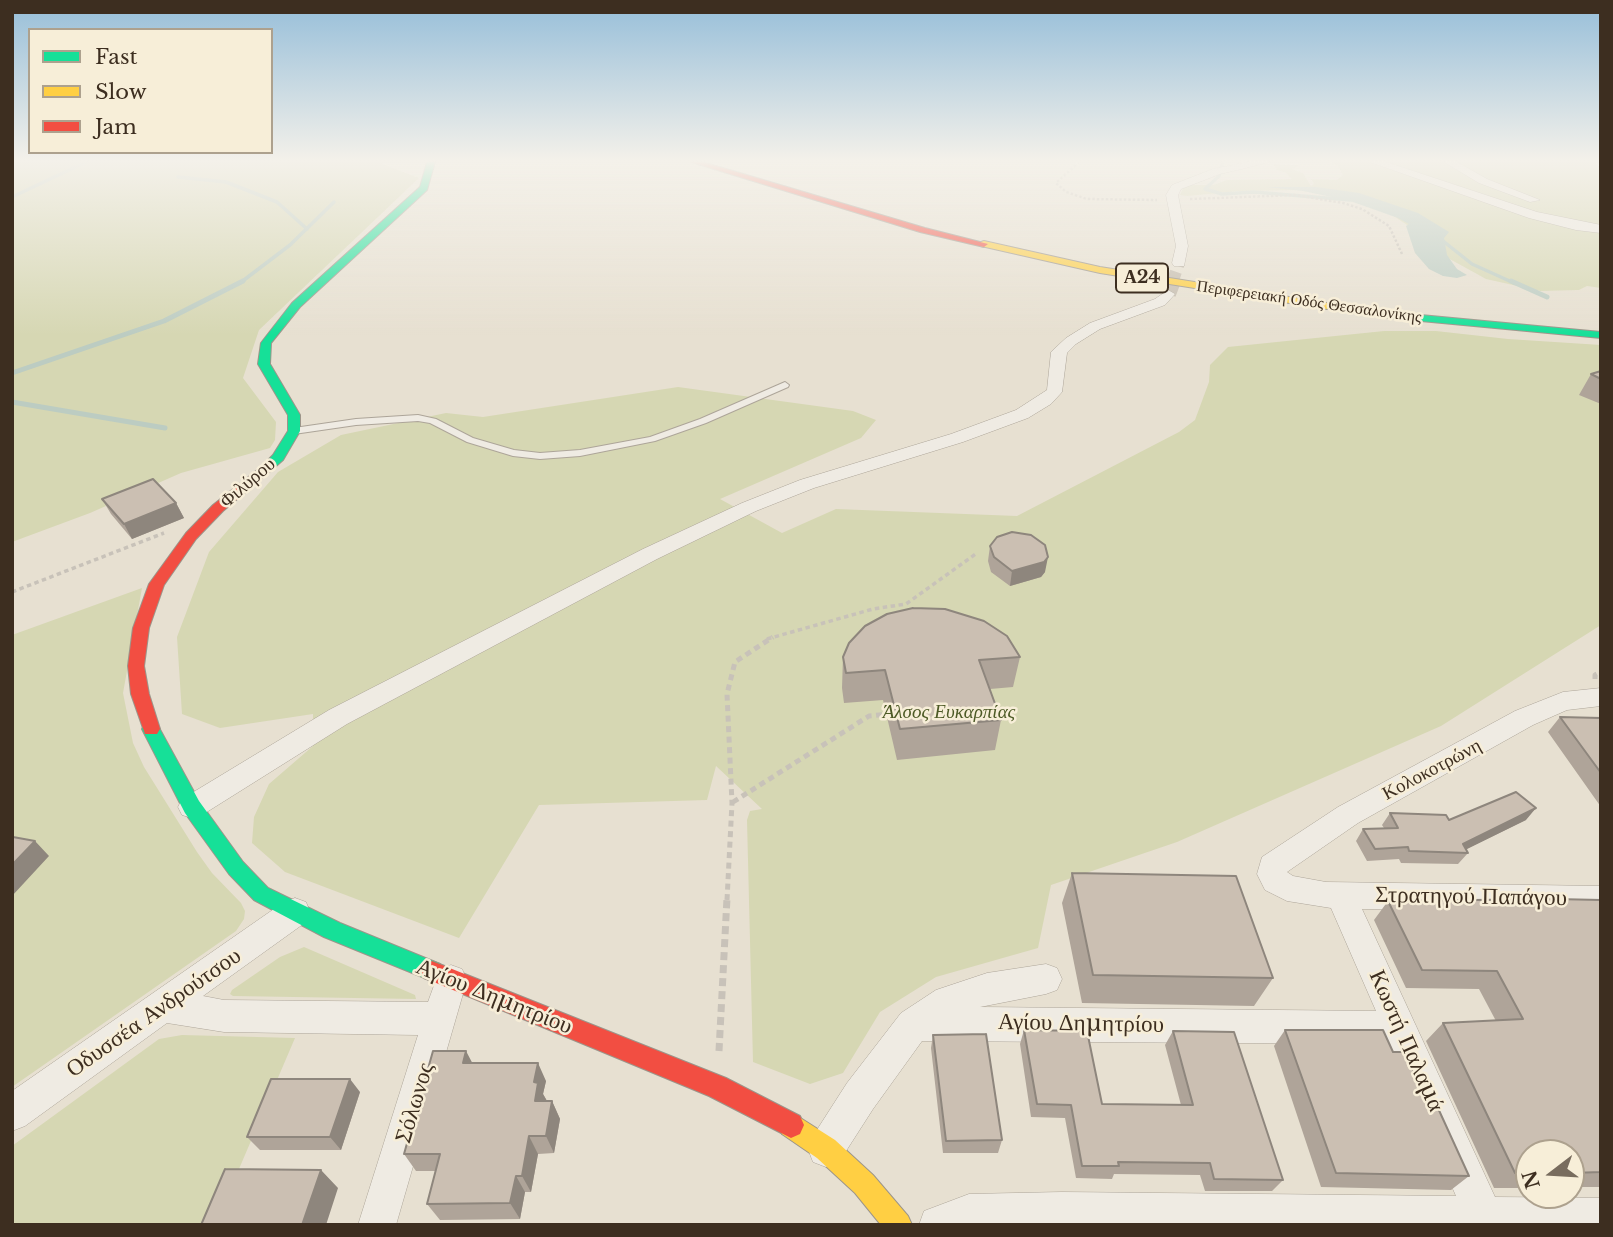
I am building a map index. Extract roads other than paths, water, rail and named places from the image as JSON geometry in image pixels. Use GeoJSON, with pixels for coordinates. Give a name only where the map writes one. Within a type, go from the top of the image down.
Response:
{"type":"FeatureCollection","features":[{"type":"Feature","properties":{"kind":"main road"},"geometry":{"type":"LineString","coordinates":[[294,431],[294,415],[264,364],[266,343],[296,305],[389,220]]}},
{"type":"Feature","properties":{"kind":"main road","name":"Περιφερειακή Οδός Θεσσαλονίκης"},"geometry":{"type":"LineString","coordinates":[[886,220],[1100,270],[1248,295],[1389,315],[1601,335]]}},
{"type":"Feature","properties":{"kind":"main road","name":"Περιφερειακή Οδός Θεσσαλονίκης"},"geometry":{"type":"LineString","coordinates":[[929,220],[1152,268],[1353,299],[1601,324]]}},
{"type":"Feature","properties":{"kind":"main road","name":"Φιλύρου"},"geometry":{"type":"LineString","coordinates":[[192,807],[150,727],[140,694],[136,666],[141,628],[157,584],[176,555],[200,527],[273,463],[294,431]]}},
{"type":"Feature","properties":{"kind":"main road","name":"Αγίου Δημητρίου"},"geometry":{"type":"LineString","coordinates":[[192,807],[225,855],[261,894],[295,912],[451,980],[717,1087],[794,1127],[826,1149],[877,1198],[899,1225]]}},
{"type":"Feature","properties":{"kind":"street"},"geometry":{"type":"LineString","coordinates":[[1177,220],[1182,246],[1179,263]]}},
{"type":"Feature","properties":{"kind":"street"},"geometry":{"type":"LineString","coordinates":[[1551,220],[1601,229]]}},
{"type":"Feature","properties":{"kind":"street"},"geometry":{"type":"LineString","coordinates":[[192,807],[338,718],[650,554],[749,507],[807,484],[957,438],[1022,414],[1045,401],[1054,392],[1057,385],[1059,352],[1071,341],[1095,326],[1153,305],[1168,294]]}},
{"type":"Feature","properties":{"kind":"street","name":"Κολοκοτρώνη"},"geometry":{"type":"LineString","coordinates":[[1272,866],[1348,815],[1524,718],[1563,701],[1601,697]]}},
{"type":"Feature","properties":{"kind":"street","name":"Στρατηγού Παπάγου"},"geometry":{"type":"LineString","coordinates":[[1272,866],[1275,881],[1286,888],[1341,895],[1601,899]]}},
{"type":"Feature","properties":{"kind":"street","name":"Κωστή Παλαμά"},"geometry":{"type":"LineString","coordinates":[[1341,895],[1486,1220]]}},
{"type":"Feature","properties":{"kind":"street","name":"Οδυσσέα Ανδρούτσου"},"geometry":{"type":"LineString","coordinates":[[12,1113],[295,912]]}},
{"type":"Feature","properties":{"kind":"street"},"geometry":{"type":"LineString","coordinates":[[826,1149],[860,1096],[913,1025],[948,1001],[987,989],[1046,979]]}},
{"type":"Feature","properties":{"kind":"street","name":"Σόλωνος"},"geometry":{"type":"LineString","coordinates":[[377,1225],[451,980]]}},
{"type":"Feature","properties":{"kind":"street","name":"Αγίου Δημητρίου"},"geometry":{"type":"LineString","coordinates":[[163,1006],[198,1014],[234,1017],[440,1020]]}},
{"type":"Feature","properties":{"kind":"street","name":"Αγίου Δημητρίου"},"geometry":{"type":"LineString","coordinates":[[913,1025],[950,1023],[1400,1028]]}},
{"type":"Feature","properties":{"kind":"street"},"geometry":{"type":"LineString","coordinates":[[938,1225],[969,1213],[1063,1218],[1486,1220],[1601,1217]]}},
{"type":"Feature","properties":{"kind":"lane"},"geometry":{"type":"LineString","coordinates":[[294,431],[366,421],[418,418],[433,421],[470,440],[513,453],[540,456],[580,453],[652,439],[704,421],[785,384]]}},
{"type":"Feature","properties":{"kind":"waterway"},"geometry":{"type":"LineString","coordinates":[[297,220],[307,229]]}},
{"type":"Feature","properties":{"kind":"waterway"},"geometry":{"type":"LineString","coordinates":[[307,229],[316,220]]}},
{"type":"Feature","properties":{"kind":"waterway"},"geometry":{"type":"LineString","coordinates":[[242,282],[307,229]]}},
{"type":"Feature","properties":{"kind":"waterway"},"geometry":{"type":"LineString","coordinates":[[1438,237],[1472,264],[1514,283]]}},
{"type":"Feature","properties":{"kind":"waterway"},"geometry":{"type":"LineString","coordinates":[[1511,281],[1547,297]]}},
{"type":"Feature","properties":{"kind":"waterway"},"geometry":{"type":"LineString","coordinates":[[12,373],[164,321],[242,282]]}},
{"type":"Feature","properties":{"kind":"waterway"},"geometry":{"type":"LineString","coordinates":[[12,402],[165,428]]}},
{"type":"Feature","properties":{"kind":"tunnel"},"geometry":{"type":"LineString","coordinates":[[1172,283],[1179,263]]}},
{"type":"Feature","properties":{"kind":"tunnel"},"geometry":{"type":"LineString","coordinates":[[1168,294],[1173,281]]}},
{"type":"Feature","properties":{"kind":"park label","name":"Άλσος Ευκαρπίας"},"geometry":{"type":"Point","coordinates":[949,713]}}]}
